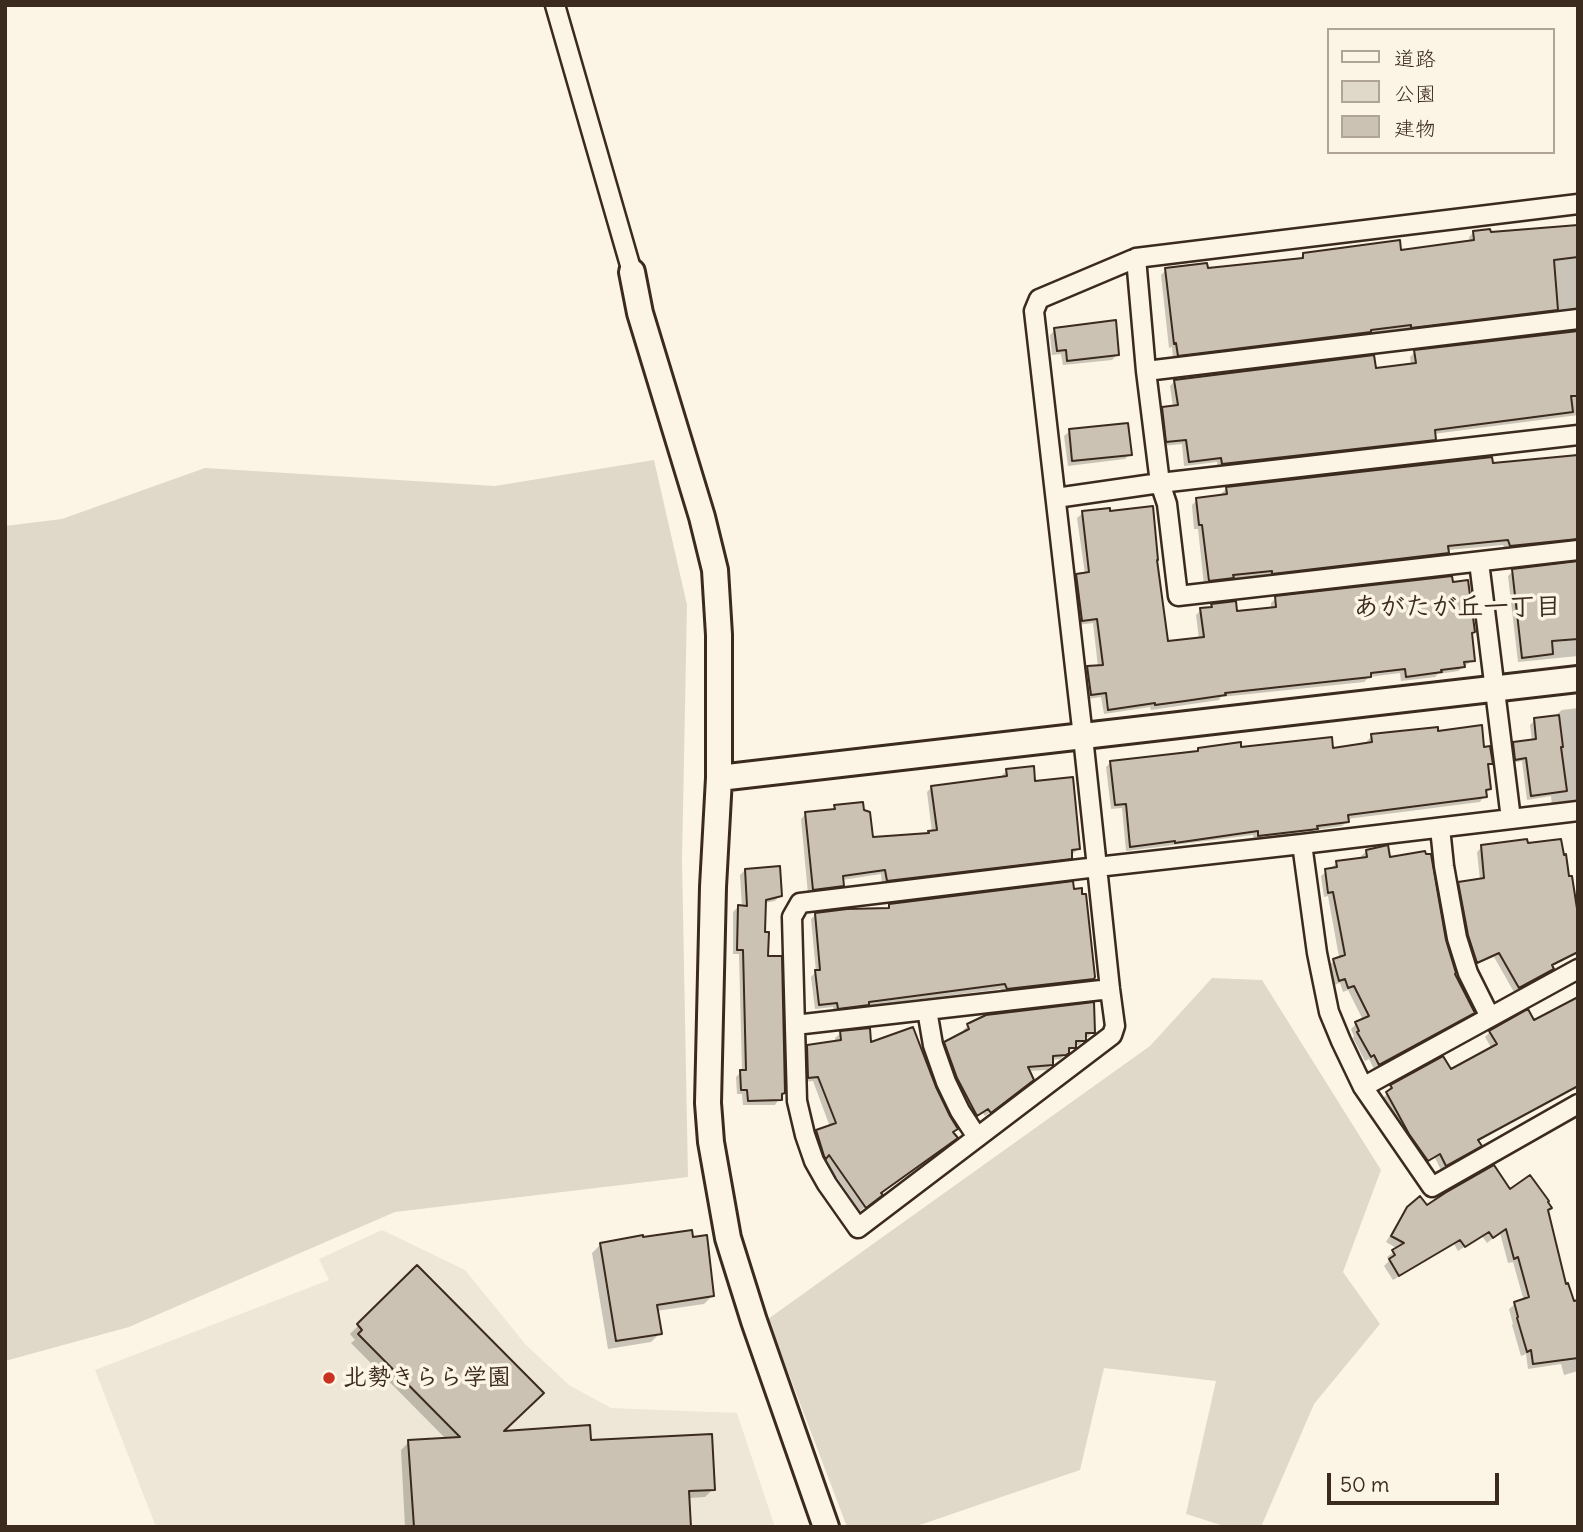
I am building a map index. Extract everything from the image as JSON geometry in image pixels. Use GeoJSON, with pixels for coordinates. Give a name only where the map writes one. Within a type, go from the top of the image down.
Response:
{"type":"FeatureCollection","features":[{"type":"Feature","properties":{"kind":"street"},"geometry":{"type":"LineString","coordinates":[[555,5],[632,272],[640,313],[702,517],[715,570],[719,635],[719,778],[708,1076],[711,1142],[728,1238],[826,1527]]}},
{"type":"Feature","properties":{"kind":"street"},"geometry":{"type":"LineString","coordinates":[[1577,814],[1511,819],[1097,867],[800,903],[792,916],[797,1101],[814,1161],[858,1228],[1112,1035],[1115,1026],[1110,989],[1097,867],[1083,737],[1056,498],[1034,311],[1039,299],[1136,258],[1578,204]]}},
{"type":"Feature","properties":{"kind":"street"},"geometry":{"type":"LineString","coordinates":[[1136,258],[1146,371],[1178,596],[1578,550]]}},
{"type":"Feature","properties":{"kind":"street"},"geometry":{"type":"LineString","coordinates":[[1146,371],[1578,319]]}},
{"type":"Feature","properties":{"kind":"street"},"geometry":{"type":"LineString","coordinates":[[1056,498],[1160,483],[1578,435]]}},
{"type":"Feature","properties":{"kind":"street"},"geometry":{"type":"LineString","coordinates":[[1479,562],[1511,819]]}},
{"type":"Feature","properties":{"kind":"street"},"geometry":{"type":"LineString","coordinates":[[719,778],[1578,679]]}},
{"type":"Feature","properties":{"kind":"street"},"geometry":{"type":"LineString","coordinates":[[1440,828],[1457,938],[1468,973],[1490,1017]]}},
{"type":"Feature","properties":{"kind":"street"},"geometry":{"type":"LineString","coordinates":[[1302,844],[1317,953],[1329,1012],[1363,1087],[1432,1186],[1578,1104]]}},
{"type":"Feature","properties":{"kind":"street"},"geometry":{"type":"LineString","coordinates":[[1363,1087],[1578,970]]}},
{"type":"Feature","properties":{"kind":"street"},"geometry":{"type":"LineString","coordinates":[[795,1025],[1110,989]]}},
{"type":"Feature","properties":{"kind":"street"},"geometry":{"type":"LineString","coordinates":[[927,1010],[933,1045],[943,1075],[960,1111],[977,1137]]}},
{"type":"Feature","properties":{"kind":"shaded area","name":"北勢きらら学園"},"geometry":{"type":"Polygon","coordinates":[[[382,1230],[465,1270],[526,1345],[569,1385],[611,1408],[737,1413],[775,1527],[156,1527],[95,1370],[329,1280],[319,1259],[382,1230]]]}},
{"type":"Feature","properties":{"kind":"green space"},"geometry":{"type":"Polygon","coordinates":[[[654,460],[687,605],[682,860],[688,1177],[395,1212],[129,1327],[5,1361],[5,526],[62,519],[205,468],[495,486],[654,460]]]}},
{"type":"Feature","properties":{"kind":"green space"},"geometry":{"type":"Polygon","coordinates":[[[1212,978],[1262,980],[1381,1170],[1343,1272],[1380,1324],[1314,1404],[1261,1527],[1227,1527],[1186,1514],[1216,1381],[1104,1368],[1080,1470],[914,1527],[847,1527],[768,1319],[1150,1046],[1212,978]]]}},
{"type":"Feature","properties":{"kind":"building"},"geometry":{"type":"Polygon","coordinates":[[[1578,225],[1578,257],[1554,260],[1558,310],[1411,328],[1411,325],[1178,356],[1176,343],[1174,344],[1165,268],[1207,263],[1208,268],[1303,258],[1303,253],[1400,240],[1401,250],[1474,240],[1473,231],[1578,225]]]}},
{"type":"Feature","properties":{"kind":"building"},"geometry":{"type":"Polygon","coordinates":[[[1116,320],[1119,355],[1067,361],[1066,350],[1057,351],[1054,328],[1116,320]]]}},
{"type":"Feature","properties":{"kind":"building"},"geometry":{"type":"Polygon","coordinates":[[[1578,331],[1578,396],[1571,396],[1573,412],[1435,430],[1436,440],[1222,464],[1221,458],[1189,462],[1186,440],[1166,442],[1162,407],[1178,405],[1174,380],[1374,355],[1376,368],[1416,363],[1414,350],[1578,331]]]}},
{"type":"Feature","properties":{"kind":"building"},"geometry":{"type":"Polygon","coordinates":[[[1128,423],[1132,455],[1072,461],[1069,429],[1128,423]]]}},
{"type":"Feature","properties":{"kind":"building"},"geometry":{"type":"Polygon","coordinates":[[[1578,455],[1578,539],[1510,546],[1508,540],[1448,546],[1449,553],[1272,574],[1272,571],[1233,575],[1234,578],[1209,581],[1196,498],[1227,494],[1226,487],[1492,457],[1493,463],[1578,455]]]}},
{"type":"Feature","properties":{"kind":"building"},"geometry":{"type":"Polygon","coordinates":[[[1153,506],[1168,641],[1204,637],[1200,608],[1212,607],[1211,604],[1236,601],[1237,611],[1276,607],[1275,596],[1452,576],[1453,582],[1468,580],[1475,632],[1472,633],[1475,661],[1464,662],[1465,667],[1406,677],[1405,669],[1371,673],[1371,677],[1225,693],[1226,695],[1108,710],[1106,693],[1091,695],[1087,666],[1103,665],[1097,619],[1082,621],[1076,574],[1089,572],[1082,511],[1153,506]]]}},
{"type":"Feature","properties":{"kind":"building"},"geometry":{"type":"Polygon","coordinates":[[[1578,561],[1578,639],[1552,641],[1553,654],[1522,658],[1512,569],[1578,561]]]}},
{"type":"Feature","properties":{"kind":"building"},"geometry":{"type":"Polygon","coordinates":[[[1559,715],[1567,791],[1531,796],[1526,758],[1515,760],[1513,742],[1536,739],[1534,718],[1559,715]]]}},
{"type":"Feature","properties":{"kind":"building"},"geometry":{"type":"Polygon","coordinates":[[[1482,725],[1484,747],[1490,746],[1493,764],[1488,764],[1491,789],[1486,790],[1487,797],[1348,815],[1349,822],[1317,826],[1318,829],[1258,836],[1258,831],[1130,847],[1126,804],[1115,805],[1110,761],[1198,751],[1198,748],[1241,742],[1241,747],[1332,737],[1333,748],[1372,742],[1371,734],[1438,727],[1438,731],[1482,725]]]}},
{"type":"Feature","properties":{"kind":"building"},"geometry":{"type":"Polygon","coordinates":[[[1034,766],[1035,781],[1073,777],[1080,849],[1072,850],[1072,859],[887,881],[885,870],[843,876],[844,886],[813,890],[805,812],[835,809],[834,805],[863,802],[864,810],[870,812],[873,837],[929,833],[928,831],[937,830],[931,786],[1007,776],[1006,769],[1034,766]]]}},
{"type":"Feature","properties":{"kind":"building"},"geometry":{"type":"Polygon","coordinates":[[[1527,839],[1528,843],[1561,839],[1569,876],[1572,876],[1578,915],[1578,952],[1552,965],[1554,969],[1519,988],[1499,953],[1477,963],[1468,935],[1458,882],[1484,878],[1481,845],[1527,839]]]}},
{"type":"Feature","properties":{"kind":"building"},"geometry":{"type":"Polygon","coordinates":[[[1388,845],[1390,857],[1425,851],[1426,854],[1431,854],[1446,940],[1455,974],[1475,1013],[1379,1065],[1374,1055],[1371,1057],[1357,1032],[1359,1031],[1355,1022],[1369,1016],[1354,986],[1348,988],[1345,979],[1339,981],[1333,959],[1345,955],[1333,892],[1328,893],[1325,869],[1337,867],[1336,861],[1367,857],[1366,850],[1388,845]]]}},
{"type":"Feature","properties":{"kind":"building"},"geometry":{"type":"Polygon","coordinates":[[[780,866],[782,896],[766,900],[765,932],[769,932],[768,956],[782,956],[785,1093],[782,1094],[782,1100],[748,1101],[747,1090],[741,1090],[740,1070],[746,1070],[743,950],[737,950],[738,905],[747,906],[745,869],[780,866]]]}},
{"type":"Feature","properties":{"kind":"building"},"geometry":{"type":"Polygon","coordinates":[[[1073,881],[1074,889],[1082,888],[1082,894],[1086,894],[1094,979],[1007,989],[1005,984],[869,1002],[869,1005],[838,1009],[837,1003],[819,1005],[815,970],[820,970],[815,913],[889,908],[889,904],[1073,881]]]}},
{"type":"Feature","properties":{"kind":"building"},"geometry":{"type":"Polygon","coordinates":[[[1578,997],[1578,1086],[1478,1140],[1482,1146],[1446,1166],[1440,1154],[1428,1161],[1409,1134],[1386,1092],[1392,1088],[1390,1085],[1443,1056],[1451,1069],[1497,1044],[1489,1031],[1528,1009],[1534,1020],[1578,997]]]}},
{"type":"Feature","properties":{"kind":"building"},"geometry":{"type":"Polygon","coordinates":[[[1094,1002],[1095,1033],[1086,1033],[1086,1041],[1076,1041],[1076,1048],[1069,1048],[1066,1055],[1053,1056],[1053,1065],[1028,1067],[1034,1080],[991,1113],[988,1109],[977,1116],[957,1078],[944,1042],[969,1029],[967,1024],[986,1015],[1094,1002]]]}},
{"type":"Feature","properties":{"kind":"building"},"geometry":{"type":"Polygon","coordinates":[[[913,1027],[936,1087],[958,1129],[953,1132],[958,1138],[881,1193],[883,1195],[866,1208],[829,1155],[826,1159],[824,1156],[816,1130],[836,1123],[818,1077],[808,1078],[807,1045],[841,1040],[840,1031],[870,1028],[871,1042],[913,1027]]]}},
{"type":"Feature","properties":{"kind":"building"},"geometry":{"type":"Polygon","coordinates":[[[1494,1165],[1510,1189],[1530,1175],[1549,1201],[1552,1208],[1548,1210],[1566,1284],[1568,1283],[1574,1301],[1578,1300],[1578,1358],[1533,1364],[1531,1350],[1527,1352],[1514,1302],[1529,1297],[1518,1257],[1514,1259],[1506,1229],[1493,1238],[1489,1232],[1465,1247],[1460,1240],[1399,1276],[1389,1259],[1395,1255],[1392,1250],[1404,1243],[1391,1236],[1407,1207],[1420,1196],[1427,1205],[1494,1165]]]}},
{"type":"Feature","properties":{"kind":"building"},"geometry":{"type":"Polygon","coordinates":[[[692,1230],[693,1237],[707,1235],[714,1296],[657,1305],[662,1334],[616,1341],[600,1243],[692,1230]]]}},
{"type":"Feature","properties":{"kind":"building"},"geometry":{"type":"Polygon","coordinates":[[[417,1265],[544,1393],[504,1431],[590,1425],[591,1440],[712,1434],[715,1490],[689,1491],[691,1527],[414,1527],[408,1440],[460,1437],[358,1334],[362,1330],[357,1324],[417,1265]]]}},
{"type":"Feature","properties":{"kind":"place","name":"北勢きらら学園"},"geometry":{"type":"Point","coordinates":[329,1378]}},
{"type":"Feature","properties":{"kind":"district","name":"あがたが丘一丁目"},"geometry":{"type":"Point","coordinates":[1457,608]}}]}
